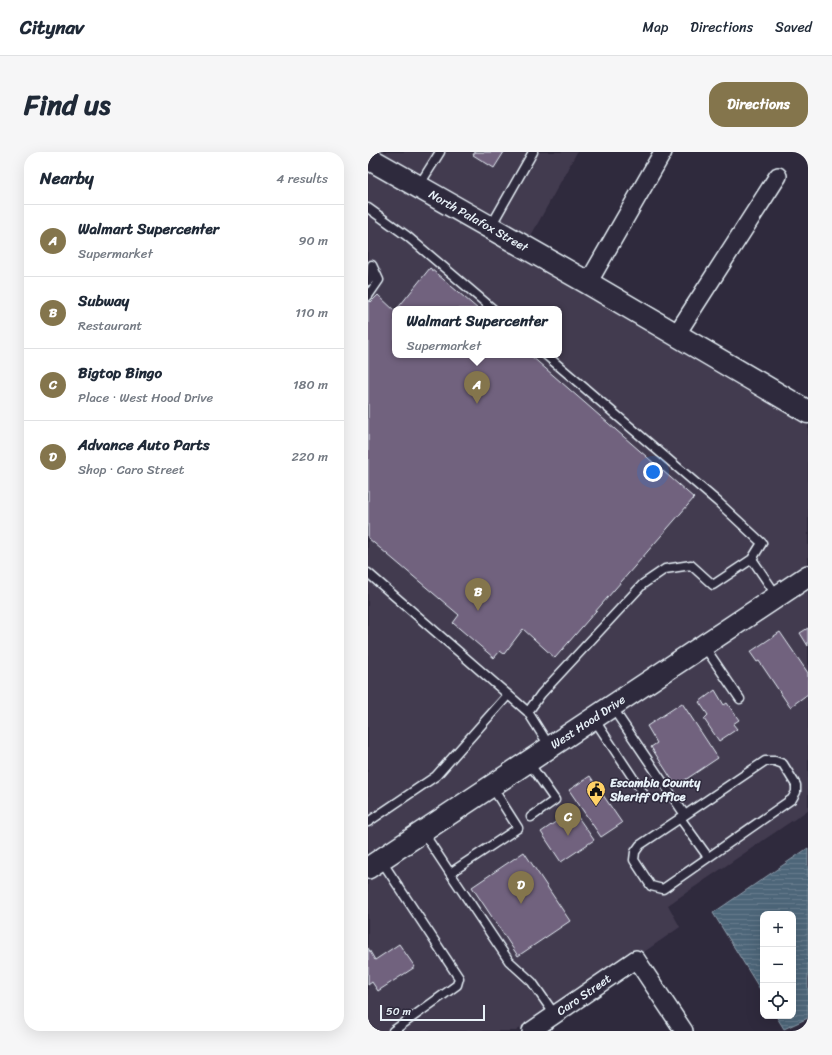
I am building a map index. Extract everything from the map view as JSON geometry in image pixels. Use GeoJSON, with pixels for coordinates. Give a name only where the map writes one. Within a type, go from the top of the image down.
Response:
{"type":"FeatureCollection","features":[{"type":"Feature","properties":{"kind":"main road","name":"North Palafox Street"},"geometry":{"type":"LineString","coordinates":[[368,158],[588,283],[808,412]]}},
{"type":"Feature","properties":{"kind":"street"},"geometry":{"type":"LineString","coordinates":[[588,283],[663,152]]}},
{"type":"Feature","properties":{"kind":"street"},"geometry":{"type":"LineString","coordinates":[[676,335],[778,176]]}},
{"type":"Feature","properties":{"kind":"street","name":"West Hood Drive"},"geometry":{"type":"LineString","coordinates":[[374,864],[529,763],[808,576]]}},
{"type":"Feature","properties":{"kind":"street","name":"Caro Street"},"geometry":{"type":"LineString","coordinates":[[531,1031],[636,959],[684,1031]]}},
{"type":"Feature","properties":{"kind":"lane"},"geometry":{"type":"LineString","coordinates":[[418,187],[440,152]]}},
{"type":"Feature","properties":{"kind":"lane"},"geometry":{"type":"LineString","coordinates":[[490,228],[533,152]]}},
{"type":"Feature","properties":{"kind":"lane"},"geometry":{"type":"LineString","coordinates":[[368,208],[407,236],[489,306]]}},
{"type":"Feature","properties":{"kind":"lane"},"geometry":{"type":"LineString","coordinates":[[368,281],[371,278],[370,266]]}},
{"type":"Feature","properties":{"kind":"lane"},"geometry":{"type":"LineString","coordinates":[[368,296],[379,280],[370,266]]}},
{"type":"Feature","properties":{"kind":"lane"},"geometry":{"type":"LineString","coordinates":[[528,712],[541,694],[643,584],[665,569],[691,565],[713,585],[752,559],[762,543],[718,502],[550,358]]}},
{"type":"Feature","properties":{"kind":"lane"},"geometry":{"type":"LineString","coordinates":[[752,559],[778,597]]}},
{"type":"Feature","properties":{"kind":"lane"},"geometry":{"type":"LineString","coordinates":[[368,573],[528,712],[551,748]]}},
{"type":"Feature","properties":{"kind":"lane"},"geometry":{"type":"LineString","coordinates":[[704,646],[740,699]]}},
{"type":"Feature","properties":{"kind":"lane"},"geometry":{"type":"LineString","coordinates":[[368,822],[436,776],[508,695]]}},
{"type":"Feature","properties":{"kind":"lane"},"geometry":{"type":"LineString","coordinates":[[612,707],[708,857]]}},
{"type":"Feature","properties":{"kind":"lane"},"geometry":{"type":"LineString","coordinates":[[594,719],[643,793]]}},
{"type":"Feature","properties":{"kind":"lane"},"geometry":{"type":"LineString","coordinates":[[765,761],[775,761],[783,764],[796,785],[796,792],[792,799],[708,857],[662,889],[651,886],[634,860],[635,852],[640,845],[765,761]]}},
{"type":"Feature","properties":{"kind":"lane"},"geometry":{"type":"LineString","coordinates":[[529,763],[555,800],[531,817]]}},
{"type":"Feature","properties":{"kind":"lane"},"geometry":{"type":"LineString","coordinates":[[450,873],[518,828],[492,787]]}},
{"type":"Feature","properties":{"kind":"lane"},"geometry":{"type":"LineString","coordinates":[[423,832],[509,961],[532,982],[555,1015]]}},
{"type":"Feature","properties":{"kind":"lane"},"geometry":{"type":"LineString","coordinates":[[374,864],[459,978],[457,985],[393,1031]]}},
{"type":"Feature","properties":{"kind":"shaded area"},"geometry":{"type":"Polygon","coordinates":[[[372,152],[577,152],[528,241],[372,152]]]}},
{"type":"Feature","properties":{"kind":"shaded area"},"geometry":{"type":"Polygon","coordinates":[[[368,167],[808,421],[808,566],[368,858],[368,167]]]}},
{"type":"Feature","properties":{"kind":"shaded area"},"geometry":{"type":"Polygon","coordinates":[[[808,586],[808,810],[668,905],[680,927],[641,954],[637,949],[516,1031],[368,1031],[368,878],[808,586]]]}},
{"type":"Feature","properties":{"kind":"water"},"geometry":{"type":"Polygon","coordinates":[[[808,848],[808,1018],[784,1029],[778,1019],[796,1019],[796,911],[760,911],[760,989],[713,913],[808,848]]]}},
{"type":"Feature","properties":{"kind":"building"},"geometry":{"type":"Polygon","coordinates":[[[475,152],[504,152],[494,168],[473,155],[475,152]]]}},
{"type":"Feature","properties":{"kind":"building"},"geometry":{"type":"Polygon","coordinates":[[[430,268],[474,306],[399,306],[430,268]]]}},
{"type":"Feature","properties":{"kind":"building"},"geometry":{"type":"Polygon","coordinates":[[[378,295],[392,308],[392,358],[533,358],[694,498],[555,658],[523,629],[504,654],[500,651],[494,658],[453,623],[459,615],[368,538],[368,299],[371,302],[378,295]]]}},
{"type":"Feature","properties":{"kind":"building"},"geometry":{"type":"Polygon","coordinates":[[[808,628],[808,646],[800,633],[808,628]]]}},
{"type":"Feature","properties":{"kind":"building"},"geometry":{"type":"Polygon","coordinates":[[[780,632],[808,673],[808,694],[790,707],[759,661],[757,662],[750,652],[780,632]]]}},
{"type":"Feature","properties":{"kind":"building"},"geometry":{"type":"Polygon","coordinates":[[[715,690],[724,705],[727,703],[739,720],[733,724],[737,729],[719,741],[704,719],[708,715],[699,702],[715,690]]]}},
{"type":"Feature","properties":{"kind":"building"},"geometry":{"type":"Polygon","coordinates":[[[682,703],[718,758],[676,786],[651,747],[657,743],[647,726],[682,703]]]}},
{"type":"Feature","properties":{"kind":"building","name":"Escambia County Sheriff Office"},"geometry":{"type":"Polygon","coordinates":[[[590,776],[622,823],[601,837],[569,790],[590,776]]]}},
{"type":"Feature","properties":{"kind":"building"},"geometry":{"type":"Polygon","coordinates":[[[573,810],[594,840],[561,862],[541,832],[573,810]]]}},
{"type":"Feature","properties":{"kind":"building"},"geometry":{"type":"Polygon","coordinates":[[[524,852],[570,921],[518,956],[472,887],[524,852]]]}},
{"type":"Feature","properties":{"kind":"building"},"geometry":{"type":"Polygon","coordinates":[[[399,944],[415,967],[378,991],[372,982],[368,985],[368,948],[375,960],[399,944]]]}},
{"type":"Feature","properties":{"kind":"place","name":"Walmart Supercenter"},"geometry":{"type":"Point","coordinates":[477,404]}},
{"type":"Feature","properties":{"kind":"place","name":"Subway"},"geometry":{"type":"Point","coordinates":[478,611]}},
{"type":"Feature","properties":{"kind":"place","name":"Escambia County Sheriff Office"},"geometry":{"type":"Point","coordinates":[596,807]}},
{"type":"Feature","properties":{"kind":"place","name":"Bigtop Bingo"},"geometry":{"type":"Point","coordinates":[568,836]}},
{"type":"Feature","properties":{"kind":"place","name":"Advance Auto Parts"},"geometry":{"type":"Point","coordinates":[521,904]}}]}
